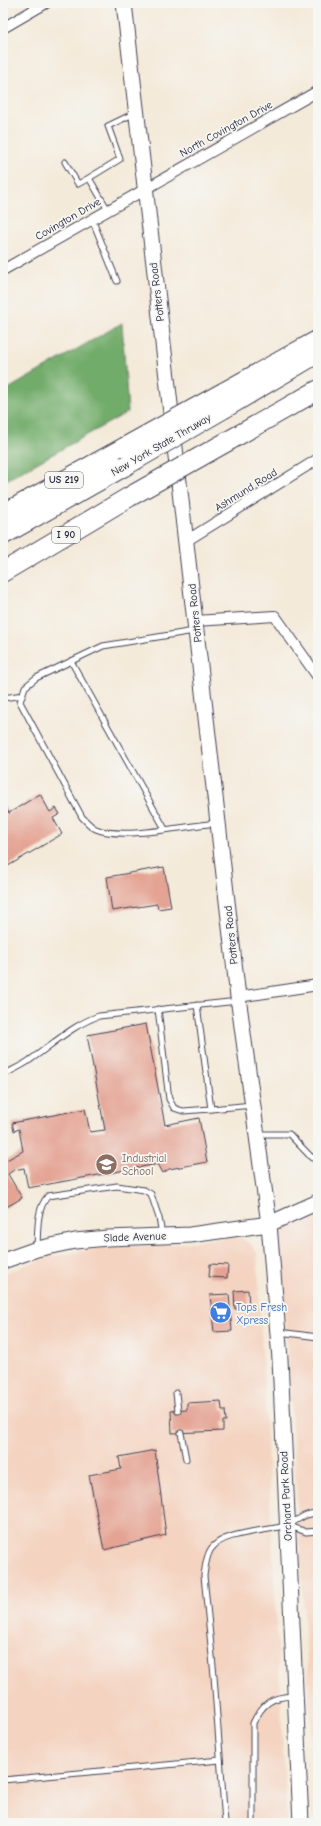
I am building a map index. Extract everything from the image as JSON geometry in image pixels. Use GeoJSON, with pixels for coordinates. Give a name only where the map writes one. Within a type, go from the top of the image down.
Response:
{"type":"FeatureCollection","features":[{"type":"Feature","properties":{"kind":"highway","name":"US 219"},"geometry":{"type":"LineString","coordinates":[[3,514],[125,447],[225,400],[318,340]]}},
{"type":"Feature","properties":{"kind":"highway","name":"New York State Thruway"},"geometry":{"type":"LineString","coordinates":[[3,535],[125,466],[225,400],[318,353]]}},
{"type":"Feature","properties":{"kind":"highway","name":"I 90"},"geometry":{"type":"LineString","coordinates":[[3,572],[129,497],[318,390]]}},
{"type":"Feature","properties":{"kind":"street"},"geometry":{"type":"LineString","coordinates":[[3,28],[46,3]]}},
{"type":"Feature","properties":{"kind":"street","name":"Potters Road"},"geometry":{"type":"LineString","coordinates":[[124,3],[238,999],[269,1224]]}},
{"type":"Feature","properties":{"kind":"street","name":"North Covington Drive"},"geometry":{"type":"LineString","coordinates":[[145,188],[318,91]]}},
{"type":"Feature","properties":{"kind":"street","name":"Covington Drive"},"geometry":{"type":"LineString","coordinates":[[3,270],[145,188]]}},
{"type":"Feature","properties":{"kind":"street","name":"Ashmund Road"},"geometry":{"type":"LineString","coordinates":[[186,541],[318,459]]}},
{"type":"Feature","properties":{"kind":"street"},"geometry":{"type":"LineString","coordinates":[[196,626],[275,616],[318,678]]}},
{"type":"Feature","properties":{"kind":"street"},"geometry":{"type":"LineString","coordinates":[[238,999],[318,985]]}},
{"type":"Feature","properties":{"kind":"street"},"geometry":{"type":"LineString","coordinates":[[269,1224],[318,1202]]}},
{"type":"Feature","properties":{"kind":"street","name":"Slade Avenue"},"geometry":{"type":"LineString","coordinates":[[3,1261],[37,1249],[75,1241],[108,1238],[163,1237],[269,1224]]}},
{"type":"Feature","properties":{"kind":"street","name":"Orchard Park Road"},"geometry":{"type":"LineString","coordinates":[[269,1224],[278,1332],[301,1823]]}},
{"type":"Feature","properties":{"kind":"lane"},"geometry":{"type":"LineString","coordinates":[[65,162],[78,184],[120,159],[108,126],[136,112]]}},
{"type":"Feature","properties":{"kind":"lane"},"geometry":{"type":"LineString","coordinates":[[89,178],[108,210]]}},
{"type":"Feature","properties":{"kind":"lane"},"geometry":{"type":"LineString","coordinates":[[92,219],[117,281]]}},
{"type":"Feature","properties":{"kind":"lane"},"geometry":{"type":"LineString","coordinates":[[196,626],[103,646],[36,678],[25,687],[20,702],[82,817],[94,829],[108,833],[127,834],[218,822]]}},
{"type":"Feature","properties":{"kind":"lane"},"geometry":{"type":"LineString","coordinates":[[71,661],[165,829]]}},
{"type":"Feature","properties":{"kind":"lane"},"geometry":{"type":"LineString","coordinates":[[3,698],[23,695]]}},
{"type":"Feature","properties":{"kind":"lane"},"geometry":{"type":"LineString","coordinates":[[3,1075],[29,1061],[60,1038],[91,1019],[99,1016],[238,999]]}},
{"type":"Feature","properties":{"kind":"lane"},"geometry":{"type":"LineString","coordinates":[[197,1005],[211,1109]]}},
{"type":"Feature","properties":{"kind":"lane"},"geometry":{"type":"LineString","coordinates":[[158,1009],[169,1099],[174,1108],[183,1111],[252,1105]]}},
{"type":"Feature","properties":{"kind":"lane"},"geometry":{"type":"LineString","coordinates":[[256,1134],[288,1134],[312,1158],[318,1155]]}},
{"type":"Feature","properties":{"kind":"lane"},"geometry":{"type":"LineString","coordinates":[[37,1249],[39,1215],[42,1205],[48,1196],[117,1186],[144,1190],[151,1194],[159,1218],[163,1237]]}},
{"type":"Feature","properties":{"kind":"lane"},"geometry":{"type":"LineString","coordinates":[[278,1332],[318,1337]]}},
{"type":"Feature","properties":{"kind":"lane"},"geometry":{"type":"LineString","coordinates":[[176,1392],[178,1410]]}},
{"type":"Feature","properties":{"kind":"lane"},"geometry":{"type":"LineString","coordinates":[[181,1433],[186,1459]]}},
{"type":"Feature","properties":{"kind":"lane"},"geometry":{"type":"LineString","coordinates":[[225,1823],[214,1676],[204,1576],[206,1560],[211,1548],[229,1536],[287,1525],[306,1513],[318,1513]]}},
{"type":"Feature","properties":{"kind":"lane"},"geometry":{"type":"LineString","coordinates":[[287,1525],[306,1532],[318,1531]]}},
{"type":"Feature","properties":{"kind":"lane"},"geometry":{"type":"LineString","coordinates":[[252,1823],[253,1723],[260,1710],[270,1700],[281,1696],[295,1696]]}},
{"type":"Feature","properties":{"kind":"lane"},"geometry":{"type":"LineString","coordinates":[[3,1780],[220,1760]]}},
{"type":"Feature","properties":{"kind":"shaded area"},"geometry":{"type":"Polygon","coordinates":[[[318,1217],[318,1823],[317,1823],[280,1231],[318,1217]]]}},
{"type":"Feature","properties":{"kind":"shaded area"},"geometry":{"type":"Polygon","coordinates":[[[230,1237],[241,1238],[252,1245],[257,1252],[287,1823],[3,1823],[3,1274],[47,1257],[99,1248],[166,1245],[230,1237]]]}},
{"type":"Feature","properties":{"kind":"green space"},"geometry":{"type":"Polygon","coordinates":[[[122,323],[128,412],[3,482],[3,392],[122,323]]]}},
{"type":"Feature","properties":{"kind":"building"},"geometry":{"type":"Polygon","coordinates":[[[40,794],[50,812],[56,808],[60,814],[53,818],[62,834],[3,869],[3,803],[9,813],[40,794]]]}},
{"type":"Feature","properties":{"kind":"building"},"geometry":{"type":"Polygon","coordinates":[[[164,867],[171,907],[158,909],[157,904],[112,911],[107,877],[164,867]]]}},
{"type":"Feature","properties":{"kind":"building"},"geometry":{"type":"Polygon","coordinates":[[[146,1024],[165,1125],[199,1118],[207,1162],[169,1169],[163,1173],[158,1164],[28,1188],[24,1168],[14,1170],[8,1174],[22,1198],[3,1209],[3,1162],[23,1151],[19,1129],[14,1131],[12,1123],[85,1109],[90,1132],[105,1130],[87,1035],[146,1024]]]}},
{"type":"Feature","properties":{"kind":"building"},"geometry":{"type":"Polygon","coordinates":[[[210,1264],[228,1265],[227,1278],[209,1277],[210,1264]]]}},
{"type":"Feature","properties":{"kind":"building"},"geometry":{"type":"Polygon","coordinates":[[[248,1290],[249,1308],[235,1309],[234,1291],[248,1290]]]}},
{"type":"Feature","properties":{"kind":"building"},"geometry":{"type":"Polygon","coordinates":[[[229,1294],[232,1331],[214,1332],[210,1295],[229,1294]]]}},
{"type":"Feature","properties":{"kind":"building"},"geometry":{"type":"Polygon","coordinates":[[[221,1401],[222,1410],[225,1410],[226,1421],[223,1421],[223,1431],[172,1433],[171,1411],[187,1410],[187,1403],[221,1401]]]}},
{"type":"Feature","properties":{"kind":"building"},"geometry":{"type":"Polygon","coordinates":[[[155,1450],[166,1535],[104,1550],[89,1475],[121,1469],[119,1457],[155,1450]]]}},
{"type":"Feature","properties":{"kind":"place","name":"Industrial School"},"geometry":{"type":"Point","coordinates":[107,1164]}},
{"type":"Feature","properties":{"kind":"place","name":"Tops Fresh Xpress"},"geometry":{"type":"Point","coordinates":[220,1313]}}]}
